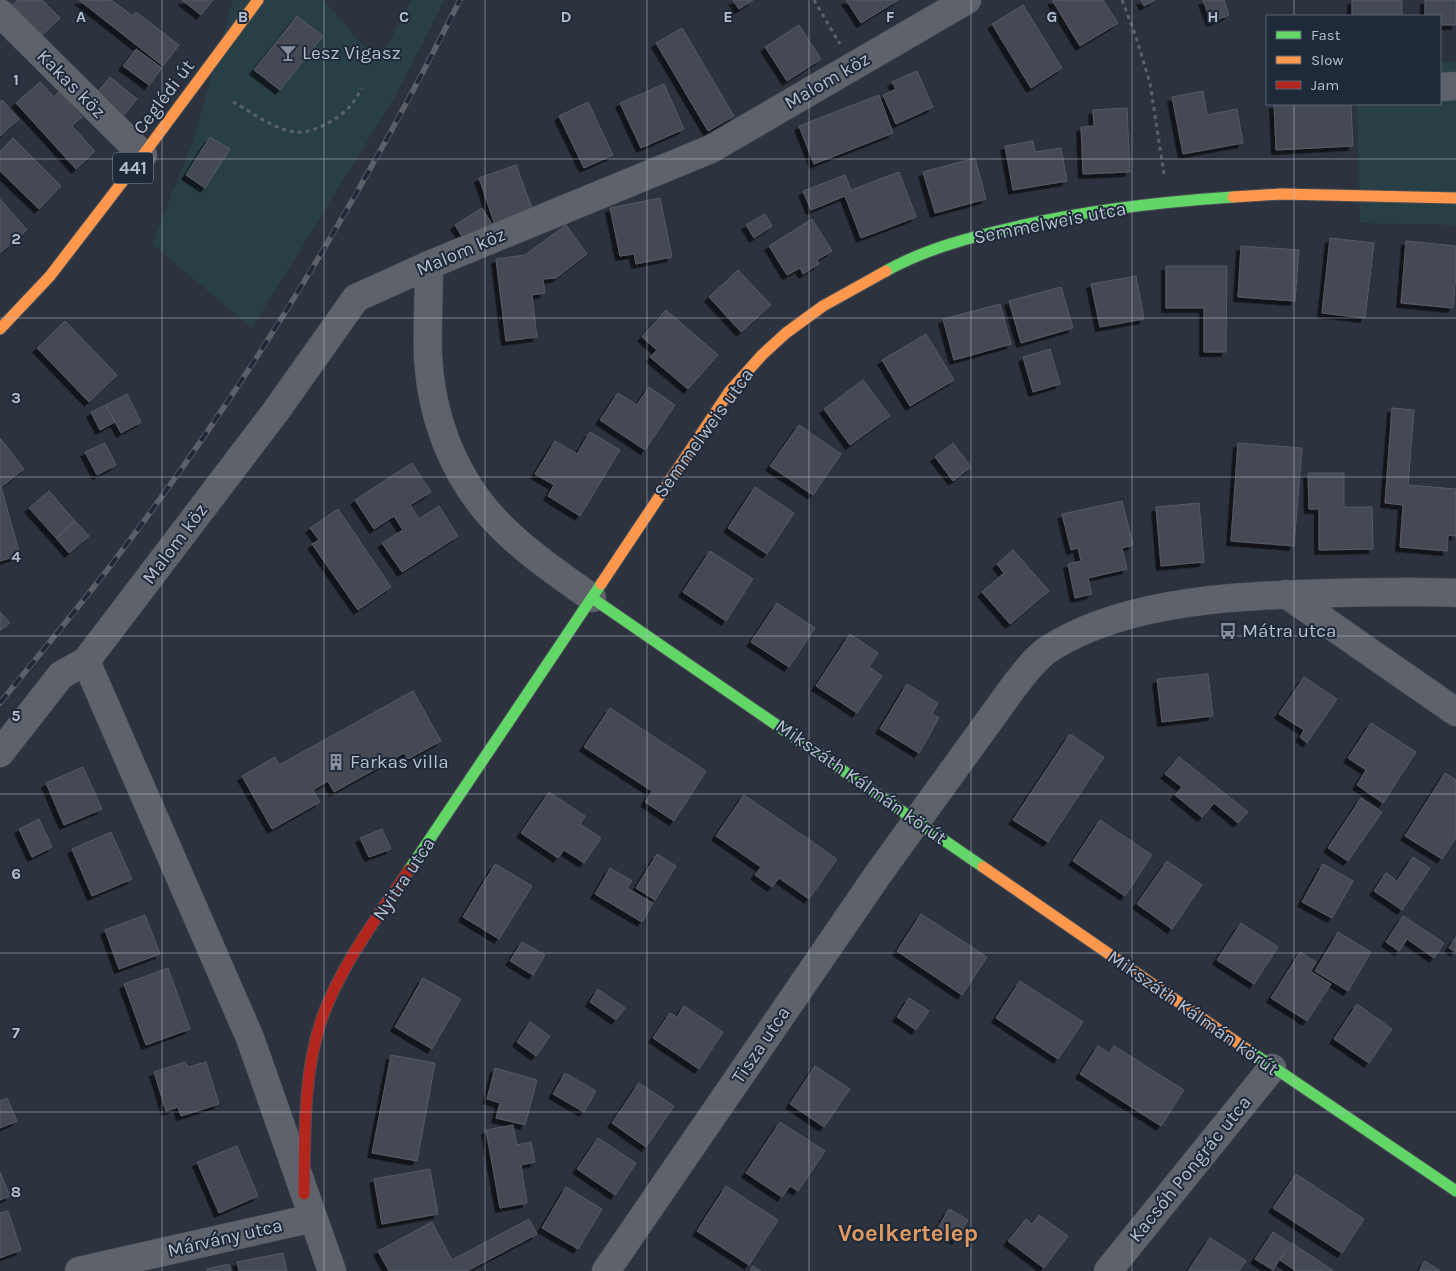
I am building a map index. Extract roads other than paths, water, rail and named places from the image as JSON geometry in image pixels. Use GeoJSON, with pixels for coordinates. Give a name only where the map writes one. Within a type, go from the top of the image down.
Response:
{"type":"FeatureCollection","features":[{"type":"Feature","properties":{"kind":"street","name":"Ceglédi út"},"geometry":{"type":"LineString","coordinates":[[0,329],[50,276],[258,0]]}},
{"type":"Feature","properties":{"kind":"street","name":"Malom köz"},"geometry":{"type":"LineString","coordinates":[[86,661],[276,411],[356,298],[429,265],[711,149],[967,0]]}},
{"type":"Feature","properties":{"kind":"street","name":"Kakas köz"},"geometry":{"type":"LineString","coordinates":[[0,13],[142,155]]}},
{"type":"Feature","properties":{"kind":"street"},"geometry":{"type":"LineString","coordinates":[[1441,87],[1456,86]]}},
{"type":"Feature","properties":{"kind":"street","name":"Semmelweis utca"},"geometry":{"type":"LineString","coordinates":[[592,598],[729,392],[762,354],[786,333],[823,306],[894,266],[980,235],[1067,215],[1168,201],[1280,194],[1456,198]]}},
{"type":"Feature","properties":{"kind":"street","name":"Mikszáth Kálmán körút"},"geometry":{"type":"LineString","coordinates":[[429,265],[429,365],[432,391],[438,416],[450,451],[474,496],[492,517],[519,543],[592,598],[918,821],[1272,1068],[1456,1191]]}},
{"type":"Feature","properties":{"kind":"street"},"geometry":{"type":"LineString","coordinates":[[918,821],[1015,685],[1050,648],[1070,637],[1122,617],[1179,604],[1286,594],[1416,591],[1456,593]]}},
{"type":"Feature","properties":{"kind":"street"},"geometry":{"type":"LineString","coordinates":[[1286,594],[1456,712]]}},
{"type":"Feature","properties":{"kind":"street","name":"Nyitra utca"},"geometry":{"type":"LineString","coordinates":[[308,1206],[304,1146],[308,1086],[320,1024],[331,996],[354,953],[592,598]]}},
{"type":"Feature","properties":{"kind":"street"},"geometry":{"type":"LineString","coordinates":[[0,753],[61,675],[86,661]]}},
{"type":"Feature","properties":{"kind":"street","name":"Nyitra utca"},"geometry":{"type":"LineString","coordinates":[[86,661],[250,1038],[332,1271]]}},
{"type":"Feature","properties":{"kind":"street","name":"Tisza utca"},"geometry":{"type":"LineString","coordinates":[[606,1271],[879,873],[918,821]]}},
{"type":"Feature","properties":{"kind":"street","name":"Kacsóh Pongrác utca"},"geometry":{"type":"LineString","coordinates":[[1108,1271],[1272,1068]]}},
{"type":"Feature","properties":{"kind":"street","name":"Márvány utca"},"geometry":{"type":"LineString","coordinates":[[79,1271],[308,1206]]}},
{"type":"Feature","properties":{"kind":"railway"},"geometry":{"type":"LineString","coordinates":[[0,703],[111,565],[208,431],[254,361],[342,219],[460,0]]}},
{"type":"Feature","properties":{"kind":"place","name":"Lesz Vigasz"},"geometry":{"type":"Point","coordinates":[288,53]}},
{"type":"Feature","properties":{"kind":"place","name":"Mátra utca"},"geometry":{"type":"Point","coordinates":[1228,631]}},
{"type":"Feature","properties":{"kind":"place","name":"Farkas villa"},"geometry":{"type":"Point","coordinates":[336,762]}},
{"type":"Feature","properties":{"kind":"district","name":"Voelkertelep"},"geometry":{"type":"Point","coordinates":[908,1233]}}]}
